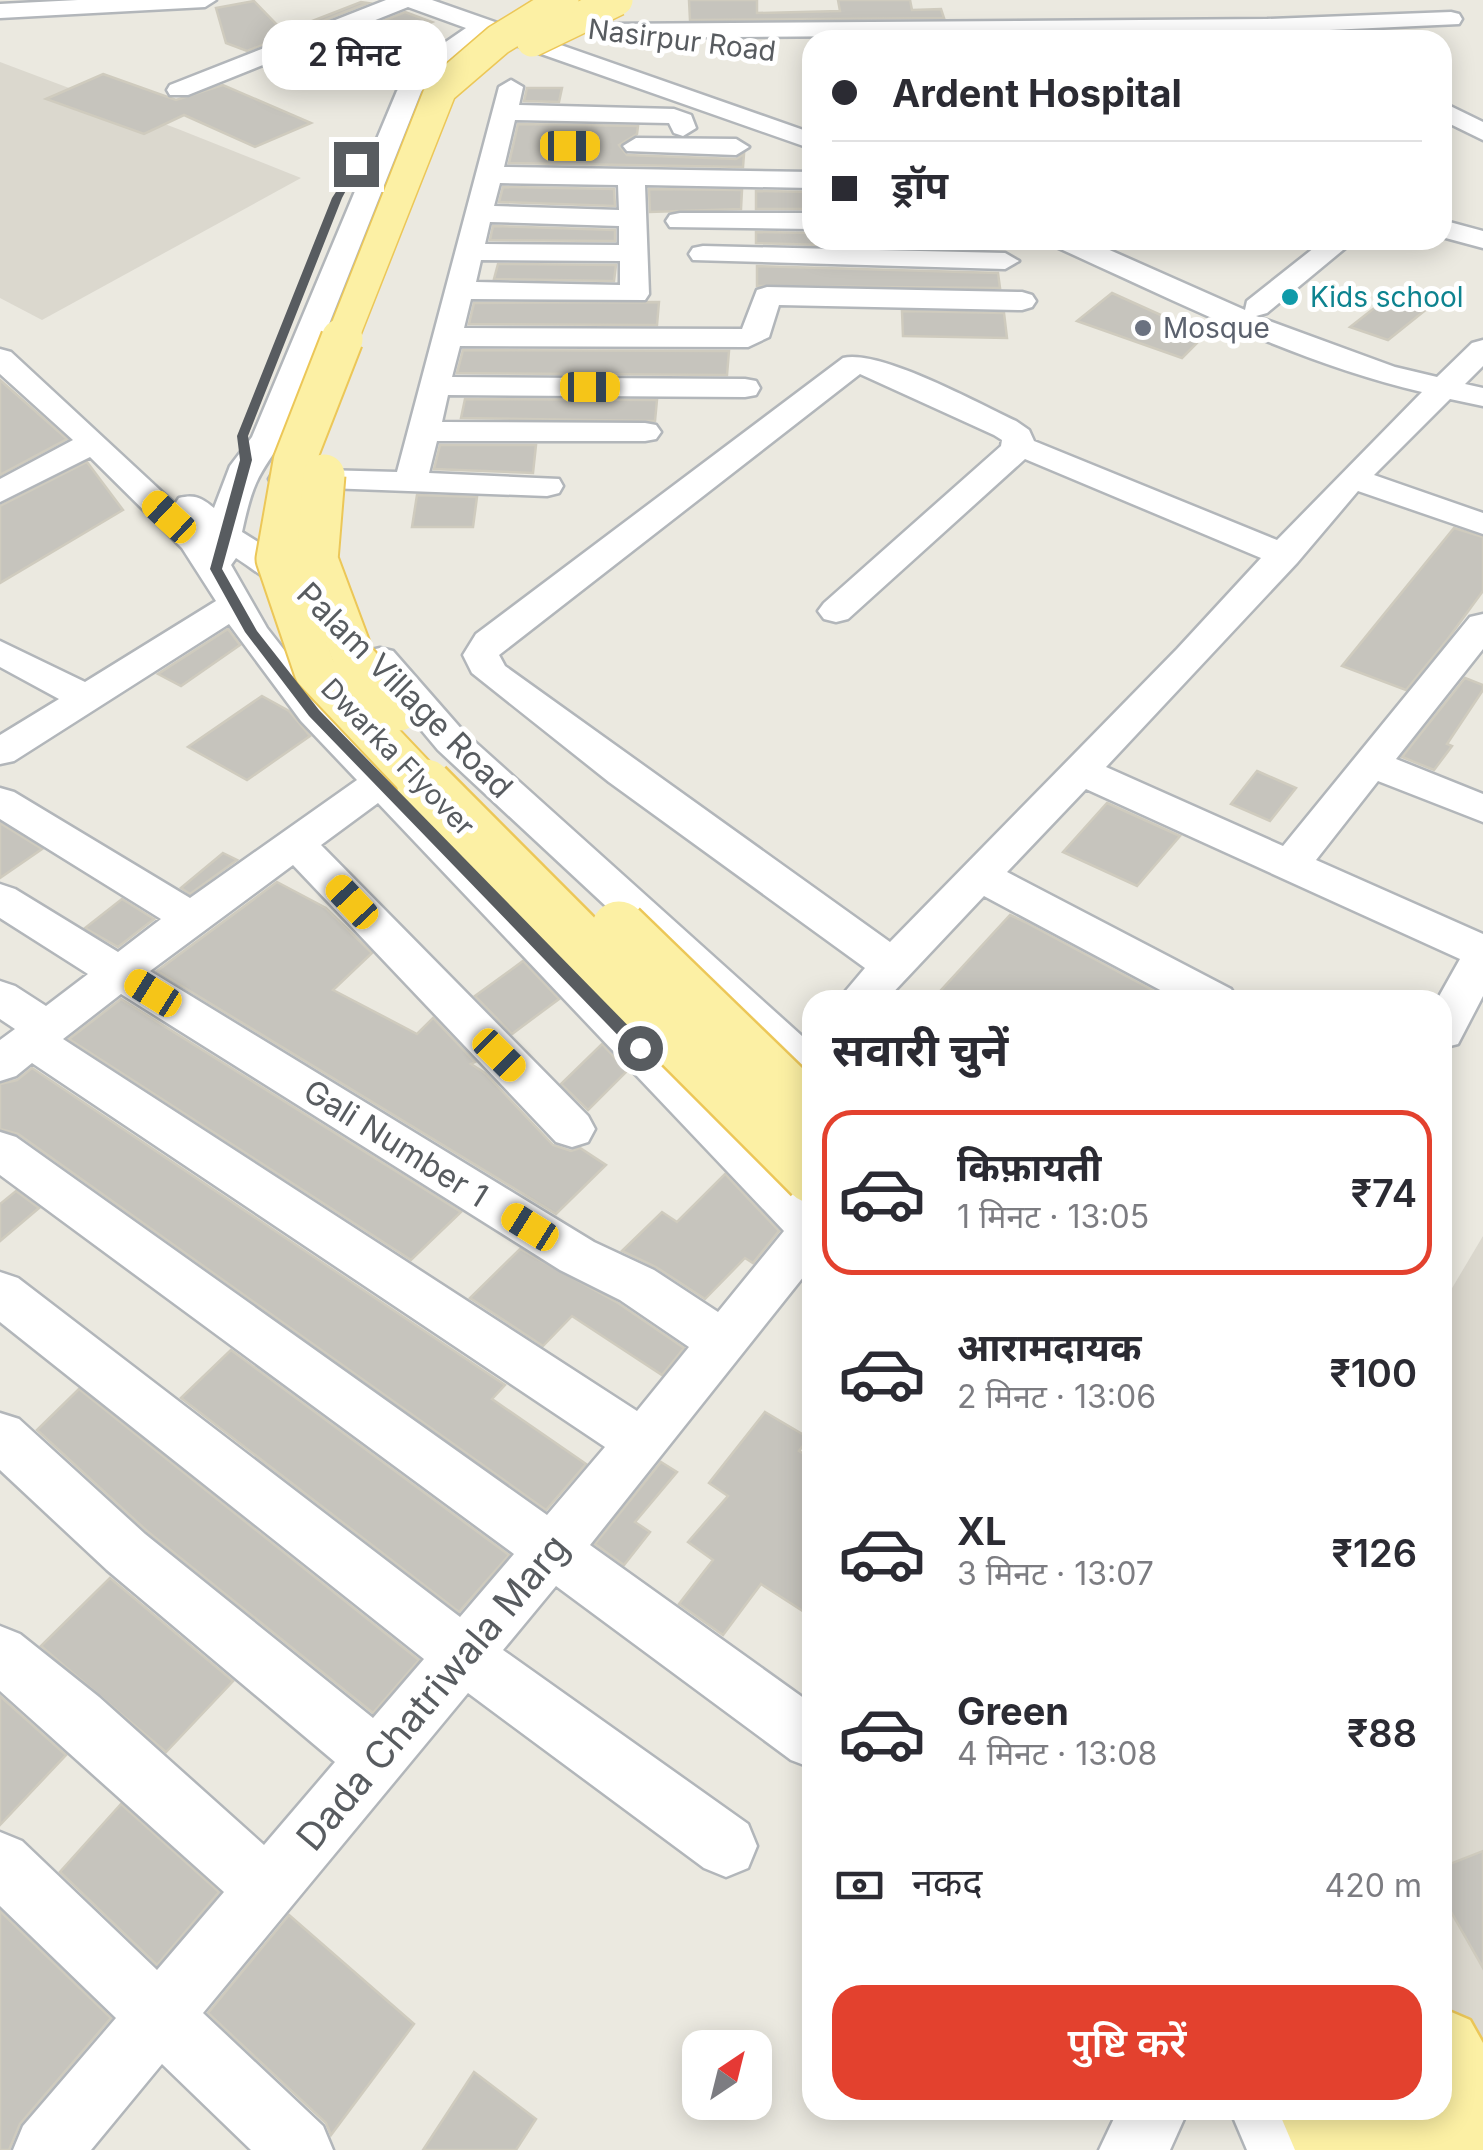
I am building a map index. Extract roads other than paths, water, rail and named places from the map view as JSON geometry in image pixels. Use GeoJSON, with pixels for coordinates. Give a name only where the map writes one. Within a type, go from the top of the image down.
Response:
{"type":"FeatureCollection","features":[{"type":"Feature","properties":{"kind":"main road"},"geometry":{"type":"LineString","coordinates":[[495,50],[542,0]]}},
{"type":"Feature","properties":{"kind":"main road","name":"Dwarka Flyover"},"geometry":{"type":"LineString","coordinates":[[563,0],[495,50],[492,64],[464,94],[445,128],[382,316],[324,468],[317,560],[354,659],[432,748],[802,1106]]}},
{"type":"Feature","properties":{"kind":"main road","name":"Dwarka Flyover"},"geometry":{"type":"LineString","coordinates":[[594,0],[495,50],[470,58],[441,89],[294,462],[277,559],[315,670],[399,761],[802,1165]]}},
{"type":"Feature","properties":{"kind":"main road"},"geometry":{"type":"LineString","coordinates":[[495,50],[624,4]]}},
{"type":"Feature","properties":{"kind":"main road"},"geometry":{"type":"LineString","coordinates":[[1452,2067],[1483,2124]]}},
{"type":"Feature","properties":{"kind":"main road"},"geometry":{"type":"LineString","coordinates":[[1323,2120],[1337,2150]]}},
{"type":"Feature","properties":{"kind":"main road"},"geometry":{"type":"LineString","coordinates":[[1399,2120],[1414,2150]]}},
{"type":"Feature","properties":{"kind":"street"},"geometry":{"type":"LineString","coordinates":[[0,11],[205,0]]}},
{"type":"Feature","properties":{"kind":"street"},"geometry":{"type":"LineString","coordinates":[[179,90],[408,0],[495,50],[682,120],[684,146]]}},
{"type":"Feature","properties":{"kind":"street"},"geometry":{"type":"LineString","coordinates":[[449,0],[495,50],[802,138]]}},
{"type":"Feature","properties":{"kind":"street"},"geometry":{"type":"LineString","coordinates":[[971,18],[1398,0]]}},
{"type":"Feature","properties":{"kind":"street"},"geometry":{"type":"LineString","coordinates":[[1417,0],[1452,30]]}},
{"type":"Feature","properties":{"kind":"street"},"geometry":{"type":"LineString","coordinates":[[624,4],[835,19]]}},
{"type":"Feature","properties":{"kind":"street"},"geometry":{"type":"LineString","coordinates":[[608,32],[835,19],[971,18],[1342,25],[1413,30]]}},
{"type":"Feature","properties":{"kind":"street","name":"Nasirpur Road"},"geometry":{"type":"LineString","coordinates":[[495,50],[608,32],[681,44],[792,54]]}},
{"type":"Feature","properties":{"kind":"street"},"geometry":{"type":"LineString","coordinates":[[410,484],[494,145],[495,50]]}},
{"type":"Feature","properties":{"kind":"street"},"geometry":{"type":"LineString","coordinates":[[0,752],[86,698],[226,570],[242,468],[267,440],[409,90],[429,64],[495,50],[802,125]]}},
{"type":"Feature","properties":{"kind":"street"},"geometry":{"type":"LineString","coordinates":[[1452,115],[1483,132]]}},
{"type":"Feature","properties":{"kind":"street"},"geometry":{"type":"LineString","coordinates":[[494,145],[532,146]]}},
{"type":"Feature","properties":{"kind":"street"},"geometry":{"type":"LineString","coordinates":[[608,146],[736,147]]}},
{"type":"Feature","properties":{"kind":"street"},"geometry":{"type":"LineString","coordinates":[[486,175],[802,180]]}},
{"type":"Feature","properties":{"kind":"street"},"geometry":{"type":"LineString","coordinates":[[458,290],[635,294],[631,177]]}},
{"type":"Feature","properties":{"kind":"street"},"geometry":{"type":"LineString","coordinates":[[476,214],[632,218]]}},
{"type":"Feature","properties":{"kind":"street"},"geometry":{"type":"LineString","coordinates":[[680,221],[802,221]]}},
{"type":"Feature","properties":{"kind":"street"},"geometry":{"type":"LineString","coordinates":[[1452,231],[1483,240]]}},
{"type":"Feature","properties":{"kind":"street"},"geometry":{"type":"LineString","coordinates":[[703,254],[869,250]]}},
{"type":"Feature","properties":{"kind":"street"},"geometry":{"type":"LineString","coordinates":[[446,337],[748,338],[759,331],[767,296],[1024,310],[995,250]]}},
{"type":"Feature","properties":{"kind":"street"},"geometry":{"type":"LineString","coordinates":[[1086,250],[1252,324],[1385,374],[1466,391]]}},
{"type":"Feature","properties":{"kind":"street"},"geometry":{"type":"LineString","coordinates":[[1123,250],[1257,307],[1413,365],[1466,391]]}},
{"type":"Feature","properties":{"kind":"street"},"geometry":{"type":"LineString","coordinates":[[1257,307],[1328,250]]}},
{"type":"Feature","properties":{"kind":"street"},"geometry":{"type":"LineString","coordinates":[[467,252],[633,253]]}},
{"type":"Feature","properties":{"kind":"street","name":"Palam Village Road"},"geometry":{"type":"LineString","coordinates":[[0,332],[226,570],[251,632],[314,713],[802,1219]]}},
{"type":"Feature","properties":{"kind":"street"},"geometry":{"type":"LineString","coordinates":[[870,990],[1285,556],[1352,478],[1466,391],[1483,349]]}},
{"type":"Feature","properties":{"kind":"street","name":"Palam Village Road"},"geometry":{"type":"LineString","coordinates":[[0,358],[226,570],[317,592],[364,639],[450,742],[802,1054]]}},
{"type":"Feature","properties":{"kind":"street"},"geometry":{"type":"LineString","coordinates":[[836,611],[1017,448],[1018,437],[872,367],[854,364],[588,564],[490,642],[481,655],[490,673],[623,774],[893,966]]}},
{"type":"Feature","properties":{"kind":"street"},"geometry":{"type":"LineString","coordinates":[[434,386],[745,388]]}},
{"type":"Feature","properties":{"kind":"street"},"geometry":{"type":"LineString","coordinates":[[423,431],[645,432]]}},
{"type":"Feature","properties":{"kind":"street"},"geometry":{"type":"LineString","coordinates":[[0,492],[92,442]]}},
{"type":"Feature","properties":{"kind":"street"},"geometry":{"type":"LineString","coordinates":[[1017,448],[1032,450],[1285,556]]}},
{"type":"Feature","properties":{"kind":"street"},"geometry":{"type":"LineString","coordinates":[[242,468],[410,484],[548,486]]}},
{"type":"Feature","properties":{"kind":"street"},"geometry":{"type":"LineString","coordinates":[[1352,478],[1483,524]]}},
{"type":"Feature","properties":{"kind":"street"},"geometry":{"type":"LineString","coordinates":[[1290,865],[1371,764],[1467,672],[1483,625]]}},
{"type":"Feature","properties":{"kind":"street"},"geometry":{"type":"LineString","coordinates":[[0,652],[86,698]]}},
{"type":"Feature","properties":{"kind":"street"},"geometry":{"type":"LineString","coordinates":[[1371,764],[1483,809]]}},
{"type":"Feature","properties":{"kind":"street"},"geometry":{"type":"LineString","coordinates":[[1080,771],[1483,954],[1452,1013]]}},
{"type":"Feature","properties":{"kind":"street"},"geometry":{"type":"LineString","coordinates":[[26,1044],[191,918],[381,782]]}},
{"type":"Feature","properties":{"kind":"street"},"geometry":{"type":"LineString","coordinates":[[0,800],[191,918]]}},
{"type":"Feature","properties":{"kind":"street"},"geometry":{"type":"LineString","coordinates":[[297,845],[572,1129]]}},
{"type":"Feature","properties":{"kind":"street"},"geometry":{"type":"LineString","coordinates":[[980,876],[1197,990]]}},
{"type":"Feature","properties":{"kind":"street","name":"Gali Number 1"},"geometry":{"type":"LineString","coordinates":[[0,899],[577,1256],[637,1285],[723,1343]]}},
{"type":"Feature","properties":{"kind":"street"},"geometry":{"type":"LineString","coordinates":[[0,997],[26,1044],[641,1442]]}},
{"type":"Feature","properties":{"kind":"street"},"geometry":{"type":"LineString","coordinates":[[717,1127],[802,1065]]}},
{"type":"Feature","properties":{"kind":"street"},"geometry":{"type":"LineString","coordinates":[[0,1150],[254,1330],[551,1552],[802,1732]]}},
{"type":"Feature","properties":{"kind":"street","name":"Dada Chatriwala Marg"},"geometry":{"type":"LineString","coordinates":[[47,2150],[551,1552],[802,1243]]}},
{"type":"Feature","properties":{"kind":"street"},"geometry":{"type":"LineString","coordinates":[[0,1293],[463,1655],[726,1846]]}},
{"type":"Feature","properties":{"kind":"street"},"geometry":{"type":"LineString","coordinates":[[0,1436],[126,1552],[376,1758]]}},
{"type":"Feature","properties":{"kind":"street"},"geometry":{"type":"LineString","coordinates":[[0,1654],[266,1888]]}},
{"type":"Feature","properties":{"kind":"street"},"geometry":{"type":"LineString","coordinates":[[0,1863],[300,2150]]}},
{"type":"Feature","properties":{"kind":"street"},"geometry":{"type":"LineString","coordinates":[[1133,2150],[1150,2120]]}},
{"type":"Feature","properties":{"kind":"street"},"geometry":{"type":"LineString","coordinates":[[1268,2120],[1281,2150]]}},
{"type":"Feature","properties":{"kind":"street"},"geometry":{"type":"LineString","coordinates":[[1438,2120],[1453,2150]]}},
{"type":"Feature","properties":{"kind":"place","name":"Kids school"},"geometry":{"type":"Point","coordinates":[1290,297]}},
{"type":"Feature","properties":{"kind":"place","name":"Mosque"},"geometry":{"type":"Point","coordinates":[1143,328]}}]}
